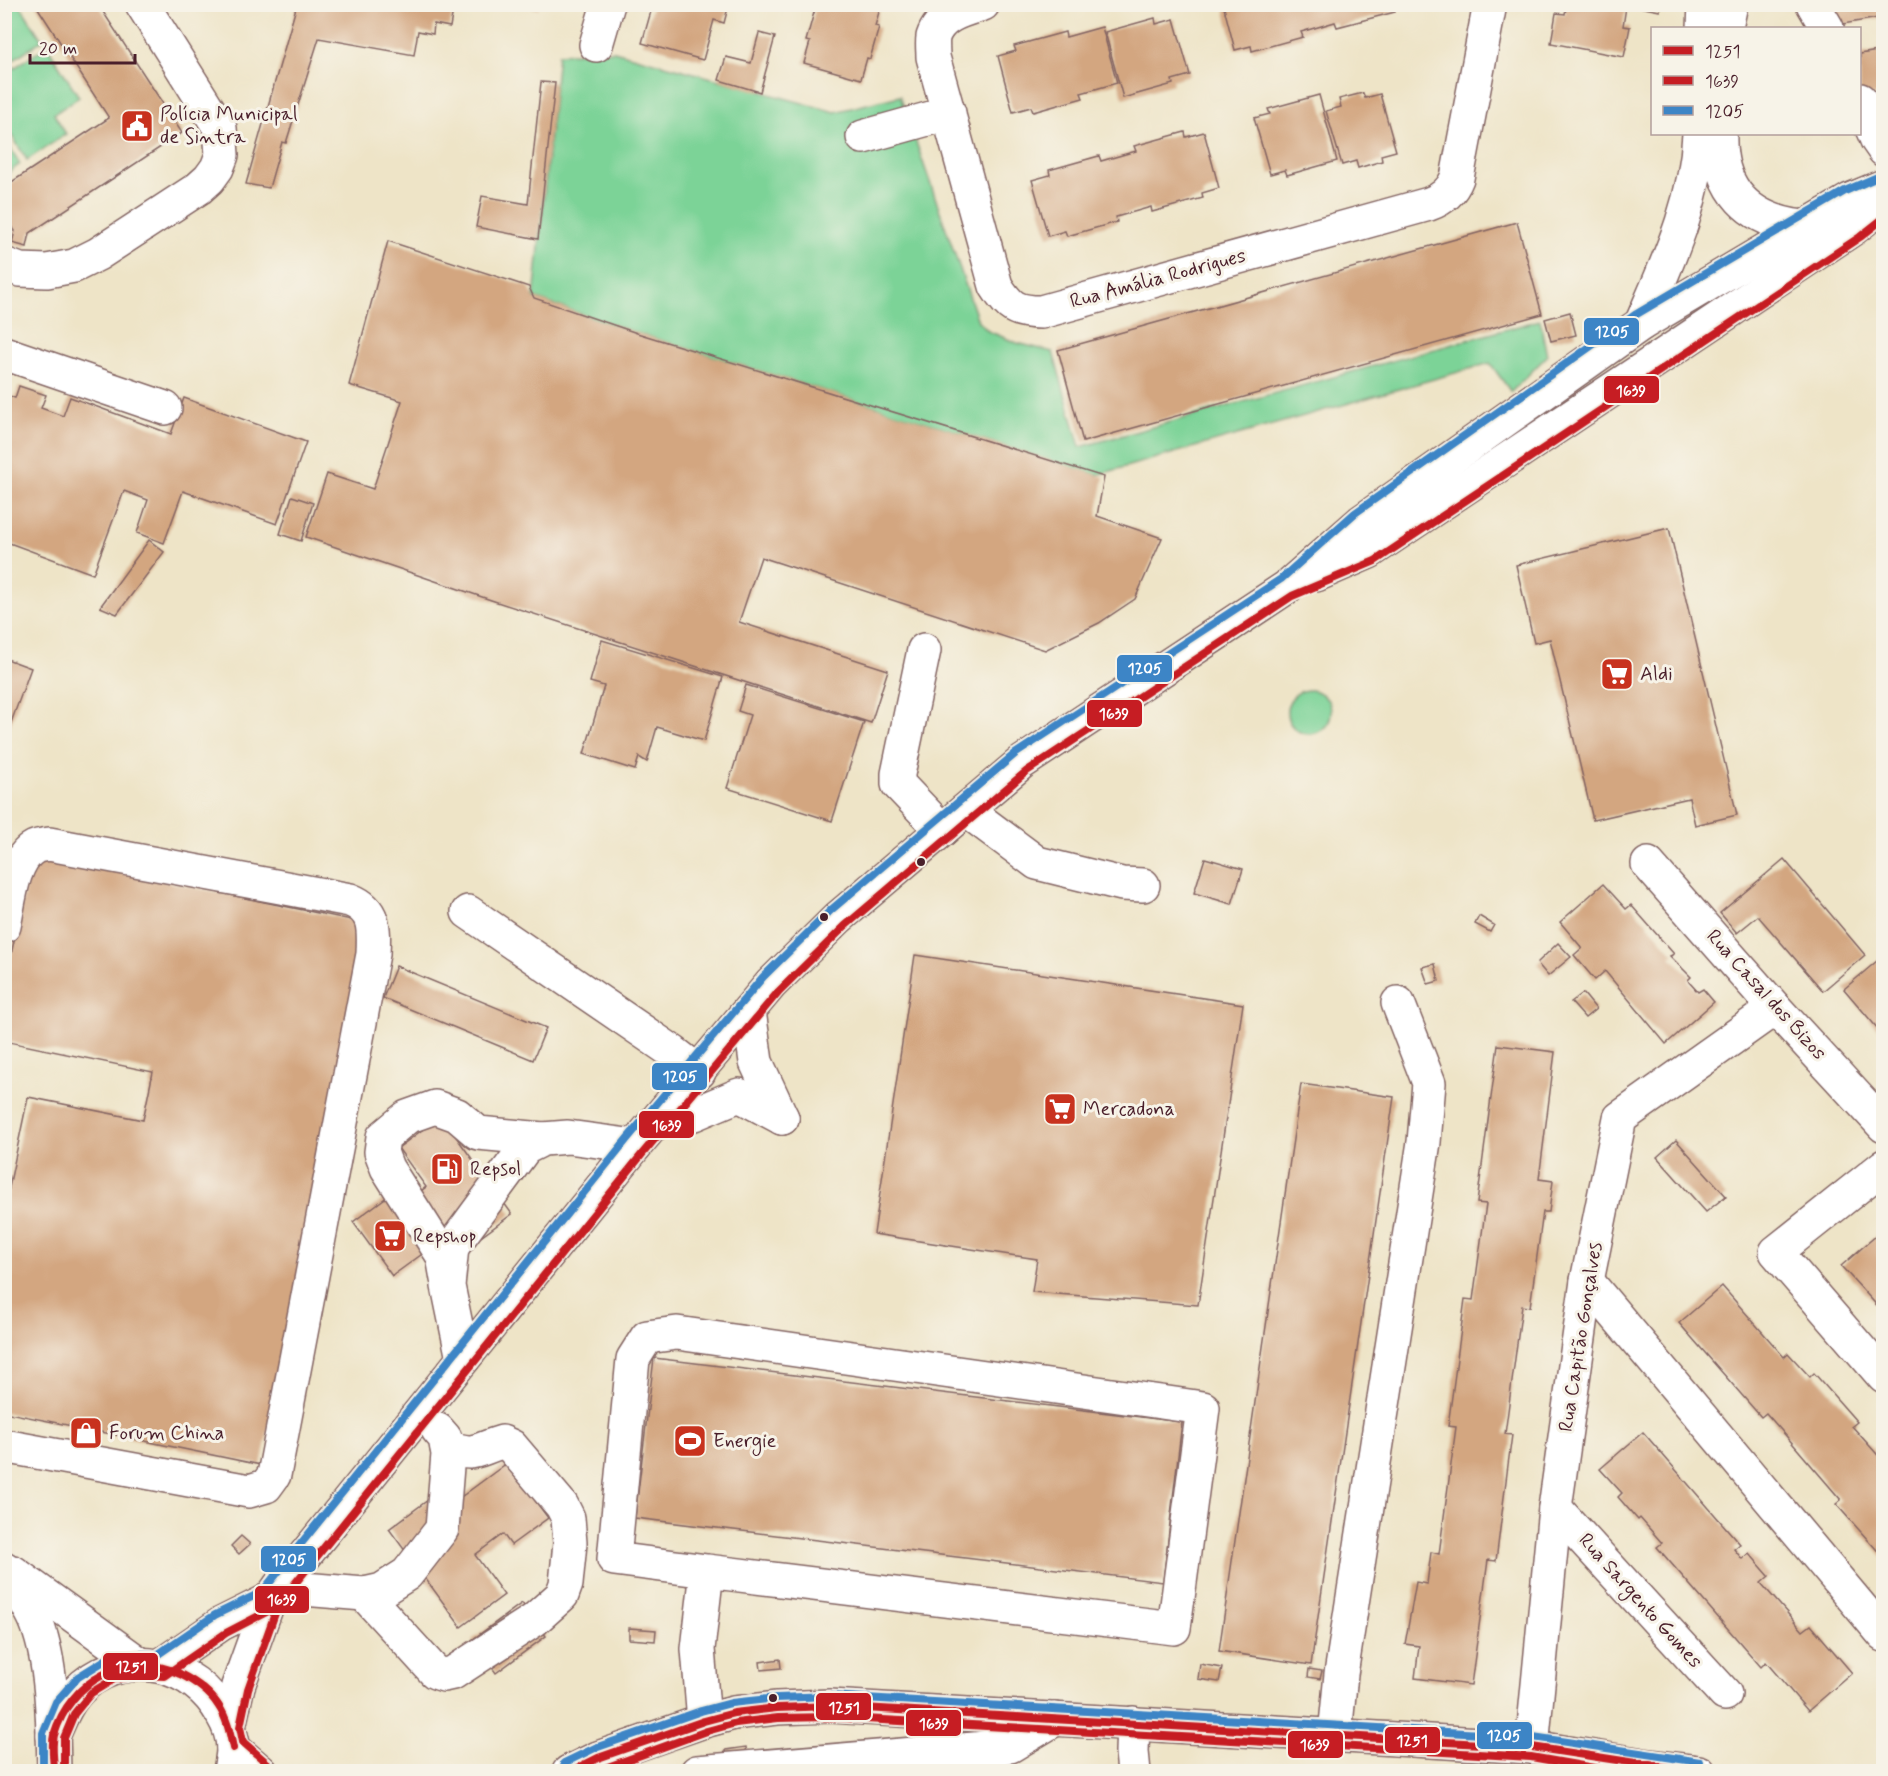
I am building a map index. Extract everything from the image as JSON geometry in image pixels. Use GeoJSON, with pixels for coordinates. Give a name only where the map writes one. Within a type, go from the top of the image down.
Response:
{"type":"FeatureCollection","features":[{"type":"Feature","properties":{"kind":"street"},"geometry":{"type":"LineString","coordinates":[[4,264],[20,270],[47,271],[74,266],[98,254],[199,188],[217,168],[222,155],[220,128],[142,4]]}},
{"type":"Feature","properties":{"kind":"street"},"geometry":{"type":"LineString","coordinates":[[596,45],[608,4]]}},
{"type":"Feature","properties":{"kind":"street","name":"Rua Amália Rodrigues"},"geometry":{"type":"LineString","coordinates":[[983,4],[959,12],[942,21],[933,38],[933,57],[996,286],[1006,302],[1022,312],[1041,312],[1429,204],[1441,198],[1450,190],[1457,178],[1490,4]]}},
{"type":"Feature","properties":{"kind":"street"},"geometry":{"type":"LineString","coordinates":[[1704,27],[1705,4]]}},
{"type":"Feature","properties":{"kind":"street"},"geometry":{"type":"LineString","coordinates":[[1726,27],[1731,4]]}},
{"type":"Feature","properties":{"kind":"street"},"geometry":{"type":"LineString","coordinates":[[1814,4],[1826,27]]}},
{"type":"Feature","properties":{"kind":"street"},"geometry":{"type":"LineString","coordinates":[[1861,102],[1877,140],[1884,150]]}},
{"type":"Feature","properties":{"kind":"street"},"geometry":{"type":"LineString","coordinates":[[863,138],[949,113]]}},
{"type":"Feature","properties":{"kind":"street"},"geometry":{"type":"LineString","coordinates":[[1641,324],[1681,229],[1689,204],[1696,171],[1699,135]]}},
{"type":"Feature","properties":{"kind":"street"},"geometry":{"type":"LineString","coordinates":[[1720,135],[1723,168],[1732,188],[1745,205],[1762,217],[1782,225],[1803,227]]}},
{"type":"Feature","properties":{"kind":"street"},"geometry":{"type":"LineString","coordinates":[[231,1749],[238,1686],[274,1594],[635,1146],[771,984],[838,918],[1021,763],[1287,587],[1362,522],[1641,324],[1850,200],[1884,186]]}},
{"type":"Feature","properties":{"kind":"street"},"geometry":{"type":"LineString","coordinates":[[1287,587],[1369,552],[1567,420],[1636,371],[1854,228],[1884,204]]}},
{"type":"Feature","properties":{"kind":"street"},"geometry":{"type":"LineString","coordinates":[[4,353],[165,408]]}},
{"type":"Feature","properties":{"kind":"street"},"geometry":{"type":"LineString","coordinates":[[924,650],[898,774],[898,784],[954,820],[1037,862],[1122,884],[1143,885]]}},
{"type":"Feature","properties":{"kind":"street"},"geometry":{"type":"LineString","coordinates":[[4,926],[16,872],[22,858],[35,847],[49,844],[350,900],[361,904],[369,914],[374,927],[373,954],[274,1474],[266,1486],[249,1491],[4,1446]]}},
{"type":"Feature","properties":{"kind":"street","name":"Rua Casal dos Bizos"},"geometry":{"type":"LineString","coordinates":[[1648,864],[1775,1008],[1884,1126]]}},
{"type":"Feature","properties":{"kind":"street"},"geometry":{"type":"LineString","coordinates":[[468,912],[699,1072]]}},
{"type":"Feature","properties":{"kind":"street"},"geometry":{"type":"LineString","coordinates":[[1335,1735],[1341,1674],[1424,1142],[1429,1083],[1398,1003]]}},
{"type":"Feature","properties":{"kind":"street","name":"Rua Capitão Gonçalves"},"geometry":{"type":"LineString","coordinates":[[1532,1747],[1555,1508],[1587,1281],[1620,1118],[1775,1008]]}},
{"type":"Feature","properties":{"kind":"street"},"geometry":{"type":"LineString","coordinates":[[657,1121],[694,1114],[739,1095],[782,1118],[756,1062],[749,1011]]}},
{"type":"Feature","properties":{"kind":"street"},"geometry":{"type":"LineString","coordinates":[[463,1359],[443,1256],[387,1168],[381,1152],[383,1137],[407,1118],[435,1107],[457,1115],[478,1133],[543,1139],[568,1137],[635,1146]]}},
{"type":"Feature","properties":{"kind":"street"},"geometry":{"type":"LineString","coordinates":[[448,1286],[452,1247],[525,1148],[543,1139]]}},
{"type":"Feature","properties":{"kind":"street"},"geometry":{"type":"LineString","coordinates":[[1884,1166],[1776,1252],[1884,1377]]}},
{"type":"Feature","properties":{"kind":"street"},"geometry":{"type":"LineString","coordinates":[[1587,1281],[1884,1635]]}},
{"type":"Feature","properties":{"kind":"street"},"geometry":{"type":"LineString","coordinates":[[677,1333],[1203,1408],[1174,1628],[706,1571],[614,1559],[633,1359],[647,1337],[677,1333]]}},
{"type":"Feature","properties":{"kind":"street"},"geometry":{"type":"LineString","coordinates":[[53,1736],[64,1708],[84,1685],[110,1669],[150,1665],[274,1594],[364,1594],[382,1590],[407,1574],[442,1529],[447,1447],[445,1438],[422,1410]]}},
{"type":"Feature","properties":{"kind":"street"},"geometry":{"type":"LineString","coordinates":[[364,1594],[435,1672],[444,1675],[453,1673],[483,1655],[534,1620],[562,1595],[566,1584],[570,1543],[568,1518],[562,1506],[511,1446],[502,1442],[477,1452],[466,1453],[447,1447]]}},
{"type":"Feature","properties":{"kind":"street","name":"Rua Sargento Gomes"},"geometry":{"type":"LineString","coordinates":[[1555,1508],[1725,1694]]}},
{"type":"Feature","properties":{"kind":"street"},"geometry":{"type":"LineString","coordinates":[[4,1567],[150,1665],[190,1677],[214,1699],[231,1749],[261,1772]]}},
{"type":"Feature","properties":{"kind":"street"},"geometry":{"type":"LineString","coordinates":[[4,1567],[37,1624],[47,1664],[54,1772]]}},
{"type":"Feature","properties":{"kind":"street"},"geometry":{"type":"LineString","coordinates":[[704,1721],[698,1649],[706,1571]]}},
{"type":"Feature","properties":{"kind":"street"},"geometry":{"type":"LineString","coordinates":[[569,1772],[598,1758],[704,1721],[734,1713],[777,1708],[830,1706],[1532,1747],[1699,1772]]}},
{"type":"Feature","properties":{"kind":"street"},"geometry":{"type":"LineString","coordinates":[[697,1772],[826,1766],[1010,1746],[1055,1719]]}},
{"type":"Feature","properties":{"kind":"street"},"geometry":{"type":"LineString","coordinates":[[1133,1723],[1134,1772]]}},
{"type":"Feature","properties":{"kind":"green space"},"geometry":{"type":"Polygon","coordinates":[[[9,5],[20,5],[42,40],[5,65],[5,20],[9,5]]]}},
{"type":"Feature","properties":{"kind":"green space"},"geometry":{"type":"Polygon","coordinates":[[[47,46],[79,97],[54,114],[66,134],[27,160],[5,125],[5,102],[11,98],[5,87],[5,74],[47,46]]]}},
{"type":"Feature","properties":{"kind":"green space"},"geometry":{"type":"Polygon","coordinates":[[[614,51],[835,112],[900,96],[978,321],[988,331],[1017,343],[1053,352],[1080,447],[1540,320],[1547,356],[1511,392],[1490,363],[1097,475],[637,333],[534,298],[558,54],[614,51]]]}},
{"type":"Feature","properties":{"kind":"green space"},"geometry":{"type":"Polygon","coordinates":[[[5,139],[20,164],[4,175],[5,139]]]}},
{"type":"Feature","properties":{"kind":"green space"},"geometry":{"type":"Polygon","coordinates":[[[1309,690],[1324,697],[1331,712],[1324,727],[1309,734],[1294,727],[1287,712],[1294,697],[1309,690]]]}},
{"type":"Feature","properties":{"kind":"building","name":"Polícia Municipal de Sintra"},"geometry":{"type":"Polygon","coordinates":[[[37,4],[98,4],[182,133],[30,233],[27,247],[12,243],[15,231],[4,214],[4,187],[109,118],[37,4]]]}},
{"type":"Feature","properties":{"kind":"building"},"geometry":{"type":"Polygon","coordinates":[[[297,4],[454,4],[450,27],[434,24],[433,34],[418,31],[414,55],[319,38],[286,143],[282,142],[269,188],[246,184],[297,4]]]}},
{"type":"Feature","properties":{"kind":"building"},"geometry":{"type":"Polygon","coordinates":[[[519,4],[539,4],[538,9],[519,4]]]}},
{"type":"Feature","properties":{"kind":"building"},"geometry":{"type":"Polygon","coordinates":[[[653,4],[663,6],[729,4],[724,23],[714,20],[703,60],[642,43],[653,4]]]}},
{"type":"Feature","properties":{"kind":"building"},"geometry":{"type":"Polygon","coordinates":[[[820,4],[881,5],[875,26],[879,27],[870,59],[867,58],[861,79],[804,63],[810,42],[806,41],[815,9],[819,10],[820,4]]]}},
{"type":"Feature","properties":{"kind":"building"},"geometry":{"type":"Polygon","coordinates":[[[1223,4],[1399,5],[1393,7],[1395,12],[1337,27],[1335,22],[1301,32],[1303,37],[1252,51],[1251,46],[1235,50],[1223,4]]]}},
{"type":"Feature","properties":{"kind":"building"},"geometry":{"type":"Polygon","coordinates":[[[1567,4],[1623,4],[1623,7],[1626,7],[1623,26],[1630,27],[1624,57],[1551,43],[1556,13],[1565,14],[1567,4]]]}},
{"type":"Feature","properties":{"kind":"building"},"geometry":{"type":"Polygon","coordinates":[[[1640,4],[1661,4],[1660,11],[1639,7],[1640,4]]]}},
{"type":"Feature","properties":{"kind":"building"},"geometry":{"type":"Polygon","coordinates":[[[1834,4],[1884,4],[1884,17],[1837,25],[1834,4]]]}},
{"type":"Feature","properties":{"kind":"building"},"geometry":{"type":"Polygon","coordinates":[[[1155,18],[1156,24],[1174,19],[1190,75],[1172,80],[1173,84],[1123,98],[1105,32],[1155,18]]]}},
{"type":"Feature","properties":{"kind":"building"},"geometry":{"type":"Polygon","coordinates":[[[1102,27],[1117,83],[1081,93],[1083,98],[1033,112],[1031,107],[1013,112],[998,56],[1016,51],[1014,46],[1065,32],[1066,37],[1102,27]]]}},
{"type":"Feature","properties":{"kind":"building"},"geometry":{"type":"Polygon","coordinates":[[[759,33],[775,37],[760,92],[719,80],[726,57],[751,63],[759,33]]]}},
{"type":"Feature","properties":{"kind":"building"},"geometry":{"type":"Polygon","coordinates":[[[1884,50],[1884,94],[1861,98],[1861,54],[1884,50]]]}},
{"type":"Feature","properties":{"kind":"building"},"geometry":{"type":"Polygon","coordinates":[[[541,82],[555,83],[538,239],[476,227],[482,196],[528,204],[541,82]]]}},
{"type":"Feature","properties":{"kind":"building"},"geometry":{"type":"Polygon","coordinates":[[[1363,93],[1365,98],[1380,94],[1396,151],[1381,155],[1382,161],[1358,168],[1356,161],[1342,165],[1326,111],[1341,107],[1339,99],[1363,93]]]}},
{"type":"Feature","properties":{"kind":"building"},"geometry":{"type":"Polygon","coordinates":[[[1319,95],[1337,161],[1287,175],[1285,170],[1270,174],[1254,118],[1270,114],[1268,109],[1319,95]]]}},
{"type":"Feature","properties":{"kind":"building"},"geometry":{"type":"Polygon","coordinates":[[[1185,132],[1186,137],[1204,132],[1219,188],[1202,193],[1203,198],[1152,212],[1151,207],[1116,217],[1117,222],[1067,236],[1065,231],[1048,236],[1032,180],[1050,175],[1049,170],[1099,156],[1101,161],[1136,151],[1134,146],[1185,132]]]}},
{"type":"Feature","properties":{"kind":"building"},"geometry":{"type":"Polygon","coordinates":[[[1517,222],[1542,314],[1083,442],[1058,350],[1517,222]]]}},
{"type":"Feature","properties":{"kind":"building"},"geometry":{"type":"Polygon","coordinates":[[[388,241],[529,287],[534,298],[637,333],[1104,477],[1097,516],[1162,538],[1135,599],[1099,623],[1045,650],[761,557],[739,622],[888,670],[871,723],[491,600],[306,537],[327,474],[373,489],[402,401],[349,385],[388,241]]]}},
{"type":"Feature","properties":{"kind":"building"},"geometry":{"type":"Polygon","coordinates":[[[1570,312],[1576,335],[1551,341],[1545,319],[1570,312]]]}},
{"type":"Feature","properties":{"kind":"building"},"geometry":{"type":"Polygon","coordinates":[[[19,386],[46,395],[41,408],[63,416],[70,397],[171,434],[184,398],[306,442],[277,524],[183,491],[164,543],[137,533],[148,500],[124,491],[93,574],[4,541],[4,394],[15,398],[19,386]]]}},
{"type":"Feature","properties":{"kind":"building"},"geometry":{"type":"Polygon","coordinates":[[[292,496],[313,503],[301,541],[280,534],[292,496]]]}},
{"type":"Feature","properties":{"kind":"building"},"geometry":{"type":"Polygon","coordinates":[[[1669,528],[1737,815],[1695,825],[1689,798],[1593,820],[1550,639],[1534,643],[1516,565],[1669,528]]]}},
{"type":"Feature","properties":{"kind":"building"},"geometry":{"type":"Polygon","coordinates":[[[149,540],[164,552],[117,614],[100,607],[149,540]]]}},
{"type":"Feature","properties":{"kind":"building"},"geometry":{"type":"Polygon","coordinates":[[[602,640],[723,677],[704,741],[657,727],[647,762],[639,757],[635,770],[584,754],[604,686],[590,682],[602,640]]]}},
{"type":"Feature","properties":{"kind":"building"},"geometry":{"type":"Polygon","coordinates":[[[4,658],[31,668],[5,739],[4,739],[4,658]]]}},
{"type":"Feature","properties":{"kind":"building"},"geometry":{"type":"Polygon","coordinates":[[[746,685],[864,722],[832,821],[727,788],[750,715],[738,711],[746,685]]]}},
{"type":"Feature","properties":{"kind":"building"},"geometry":{"type":"Polygon","coordinates":[[[32,854],[371,924],[261,1465],[4,1412],[4,1211],[28,1097],[143,1120],[153,1072],[4,1041],[4,989],[32,854]]]}},
{"type":"Feature","properties":{"kind":"building"},"geometry":{"type":"Polygon","coordinates":[[[1205,858],[1243,869],[1232,904],[1194,893],[1205,858]]]}},
{"type":"Feature","properties":{"kind":"building"},"geometry":{"type":"Polygon","coordinates":[[[1784,859],[1865,955],[1823,991],[1758,916],[1737,933],[1720,913],[1784,859]]]}},
{"type":"Feature","properties":{"kind":"building"},"geometry":{"type":"Polygon","coordinates":[[[1603,884],[1626,909],[1631,905],[1674,954],[1670,956],[1691,977],[1689,982],[1698,992],[1703,989],[1714,1002],[1666,1044],[1605,971],[1595,980],[1574,955],[1582,948],[1560,922],[1603,884]]]}},
{"type":"Feature","properties":{"kind":"building"},"geometry":{"type":"Polygon","coordinates":[[[1479,916],[1494,925],[1490,932],[1475,924],[1479,916]]]}},
{"type":"Feature","properties":{"kind":"building"},"geometry":{"type":"Polygon","coordinates":[[[1558,943],[1571,957],[1548,976],[1537,963],[1558,943]]]}},
{"type":"Feature","properties":{"kind":"building","name":"Mercadona"},"geometry":{"type":"Polygon","coordinates":[[[915,955],[1243,1004],[1198,1305],[1032,1292],[1037,1259],[874,1234],[915,955]]]}},
{"type":"Feature","properties":{"kind":"building"},"geometry":{"type":"Polygon","coordinates":[[[1884,955],[1884,1036],[1844,989],[1884,955]]]}},
{"type":"Feature","properties":{"kind":"building"},"geometry":{"type":"Polygon","coordinates":[[[1435,964],[1439,981],[1428,984],[1422,967],[1435,964]]]}},
{"type":"Feature","properties":{"kind":"building"},"geometry":{"type":"Polygon","coordinates":[[[396,966],[546,1028],[533,1060],[383,998],[396,966]]]}},
{"type":"Feature","properties":{"kind":"building"},"geometry":{"type":"Polygon","coordinates":[[[1583,993],[1596,1009],[1585,1018],[1571,1002],[1583,993]]]}},
{"type":"Feature","properties":{"kind":"building"},"geometry":{"type":"Polygon","coordinates":[[[1498,1045],[1555,1052],[1539,1179],[1553,1181],[1549,1212],[1543,1212],[1530,1307],[1522,1306],[1505,1434],[1512,1435],[1496,1561],[1488,1560],[1471,1685],[1415,1678],[1419,1646],[1405,1644],[1416,1582],[1427,1584],[1431,1552],[1439,1554],[1456,1427],[1448,1426],[1465,1299],[1473,1300],[1486,1204],[1477,1203],[1498,1045]]]}},
{"type":"Feature","properties":{"kind":"building"},"geometry":{"type":"Polygon","coordinates":[[[1301,1084],[1394,1097],[1311,1665],[1219,1651],[1301,1084]]]}},
{"type":"Feature","properties":{"kind":"building"},"geometry":{"type":"Polygon","coordinates":[[[441,1116],[512,1214],[470,1245],[458,1228],[392,1276],[353,1222],[388,1196],[397,1209],[426,1187],[398,1148],[441,1116]]]}},
{"type":"Feature","properties":{"kind":"building"},"geometry":{"type":"Polygon","coordinates":[[[1676,1140],[1726,1196],[1706,1212],[1657,1157],[1676,1140]]]}},
{"type":"Feature","properties":{"kind":"building"},"geometry":{"type":"Polygon","coordinates":[[[1884,1229],[1884,1313],[1841,1266],[1884,1229]]]}},
{"type":"Feature","properties":{"kind":"building"},"geometry":{"type":"Polygon","coordinates":[[[1722,1286],[1784,1357],[1788,1353],[1810,1377],[1814,1373],[1857,1422],[1852,1426],[1884,1462],[1884,1558],[1836,1504],[1841,1500],[1781,1430],[1766,1413],[1761,1417],[1679,1323],[1722,1286]]]}},
{"type":"Feature","properties":{"kind":"building"},"geometry":{"type":"Polygon","coordinates":[[[654,1358],[1182,1422],[1163,1582],[635,1518],[654,1358]]]}},
{"type":"Feature","properties":{"kind":"building"},"geometry":{"type":"Polygon","coordinates":[[[1643,1432],[1740,1544],[1734,1549],[1742,1559],[1749,1553],[1769,1576],[1761,1583],[1803,1631],[1811,1625],[1852,1673],[1808,1711],[1766,1662],[1761,1667],[1657,1547],[1662,1543],[1618,1497],[1622,1493],[1600,1469],[1643,1432]]]}},
{"type":"Feature","properties":{"kind":"building"},"geometry":{"type":"Polygon","coordinates":[[[507,1463],[548,1518],[511,1545],[503,1534],[475,1555],[504,1595],[461,1627],[389,1529],[432,1497],[442,1511],[507,1463]]]}},
{"type":"Feature","properties":{"kind":"building"},"geometry":{"type":"Polygon","coordinates":[[[241,1536],[250,1544],[239,1554],[231,1546],[241,1536]]]}},
{"type":"Feature","properties":{"kind":"building"},"geometry":{"type":"Polygon","coordinates":[[[522,1603],[546,1636],[496,1673],[472,1640],[522,1603]]]}},
{"type":"Feature","properties":{"kind":"building"},"geometry":{"type":"Polygon","coordinates":[[[629,1628],[656,1630],[655,1641],[629,1639],[629,1628]]]}},
{"type":"Feature","properties":{"kind":"building"},"geometry":{"type":"Polygon","coordinates":[[[780,1659],[781,1668],[761,1670],[760,1662],[780,1659]]]}},
{"type":"Feature","properties":{"kind":"building"},"geometry":{"type":"Polygon","coordinates":[[[1200,1664],[1222,1668],[1219,1682],[1198,1679],[1200,1664]]]}},
{"type":"Feature","properties":{"kind":"building"},"geometry":{"type":"Polygon","coordinates":[[[1309,1669],[1322,1671],[1320,1679],[1308,1677],[1309,1669]]]}},
{"type":"Feature","properties":{"kind":"building"},"geometry":{"type":"Polygon","coordinates":[[[746,1747],[747,1756],[727,1758],[726,1750],[746,1747]]]}},
{"type":"Feature","properties":{"kind":"transit line","name":"1205"},"geometry":{"type":"LineString","coordinates":[[43,1772],[43,1733],[56,1702],[78,1677],[107,1659],[139,1654],[157,1655],[215,1615],[262,1592],[627,1139],[763,977],[831,910],[1015,754],[1281,579],[1355,513],[1635,315],[1845,191],[1880,176]]}},
{"type":"Feature","properties":{"kind":"transit line","name":"1639"},"geometry":{"type":"LineString","coordinates":[[64,1772],[64,1738],[74,1714],[91,1693],[114,1679],[140,1675],[164,1676],[226,1633],[276,1607],[643,1153],[779,991],[845,926],[1027,771],[1292,596],[1375,561],[1860,237],[1884,218]]}},
{"type":"Feature","properties":{"kind":"transit line","name":"1639"},"geometry":{"type":"LineString","coordinates":[[268,1764],[243,1742],[240,1727],[248,1689],[278,1605],[295,1585]]}},
{"type":"Feature","properties":{"kind":"transit line","name":"1251"},"geometry":{"type":"LineString","coordinates":[[54,1772],[54,1735],[73,1699],[87,1685],[103,1675],[121,1668],[140,1665],[160,1667],[180,1674],[206,1691],[224,1715],[233,1748]]}},
{"type":"Feature","properties":{"kind":"transit line","name":"1205"},"geometry":{"type":"LineString","coordinates":[[564,1763],[595,1748],[701,1711],[731,1703],[830,1696],[1533,1737],[1700,1762]]}},
{"type":"Feature","properties":{"kind":"transit line","name":"1251"},"geometry":{"type":"LineString","coordinates":[[570,1772],[598,1758],[704,1721],[734,1713],[777,1708],[830,1706],[1532,1747],[1695,1772]]}},
{"type":"Feature","properties":{"kind":"transit line","name":"1639"},"geometry":{"type":"LineString","coordinates":[[594,1772],[707,1731],[736,1723],[778,1718],[830,1717],[1531,1757],[1617,1772]]}},
{"type":"Feature","properties":{"kind":"place","name":"Polícia Municipal de Sintra"},"geometry":{"type":"Point","coordinates":[137,126]}},
{"type":"Feature","properties":{"kind":"place","name":"Aldi"},"geometry":{"type":"Point","coordinates":[1617,674]}},
{"type":"Feature","properties":{"kind":"place","name":"Mercadona"},"geometry":{"type":"Point","coordinates":[1060,1109]}},
{"type":"Feature","properties":{"kind":"place","name":"Repsol"},"geometry":{"type":"Point","coordinates":[447,1169]}},
{"type":"Feature","properties":{"kind":"place","name":"Repshop"},"geometry":{"type":"Point","coordinates":[390,1236]}},
{"type":"Feature","properties":{"kind":"place","name":"Forum China"},"geometry":{"type":"Point","coordinates":[86,1433]}},
{"type":"Feature","properties":{"kind":"place","name":"Energie"},"geometry":{"type":"Point","coordinates":[690,1441]}}]}
